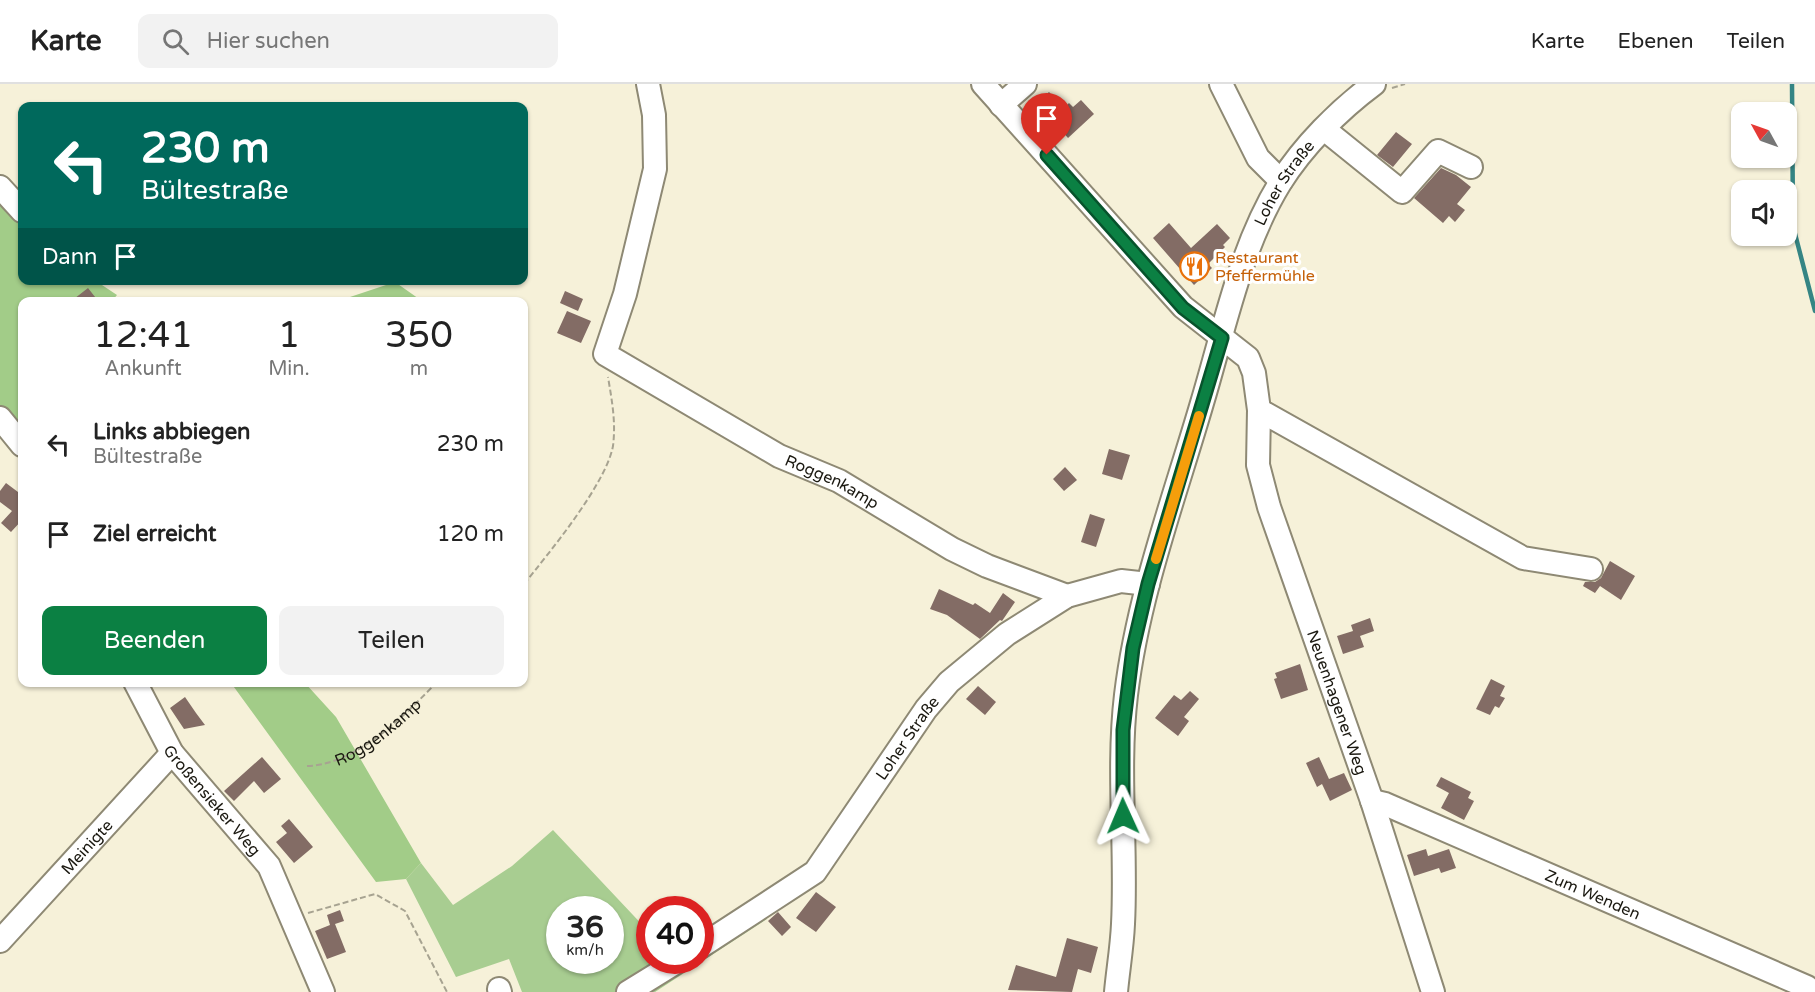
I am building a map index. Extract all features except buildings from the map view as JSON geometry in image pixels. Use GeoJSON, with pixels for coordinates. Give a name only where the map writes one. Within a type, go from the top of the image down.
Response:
{"type":"FeatureCollection","features":[{"type":"Feature","properties":{"kind":"street"},"geometry":{"type":"LineString","coordinates":[[605,354],[625,294],[655,169],[654,115],[648,84]]}},
{"type":"Feature","properties":{"kind":"street","name":"Neuenhagener Weg"},"geometry":{"type":"LineString","coordinates":[[983,84],[1183,308],[1248,358],[1254,373],[1259,410],[1258,465],[1269,507],[1372,801],[1433,992]]}},
{"type":"Feature","properties":{"kind":"street"},"geometry":{"type":"LineString","coordinates":[[1001,105],[1025,84]]}},
{"type":"Feature","properties":{"kind":"street"},"geometry":{"type":"LineString","coordinates":[[1221,84],[1258,158],[1281,181]]}},
{"type":"Feature","properties":{"kind":"street","name":"Loher Straße"},"geometry":{"type":"LineString","coordinates":[[1116,992],[1124,925],[1123,730],[1133,648],[1148,584],[1246,260],[1281,181],[1324,129],[1354,98],[1374,84]]}},
{"type":"Feature","properties":{"kind":"street"},"geometry":{"type":"LineString","coordinates":[[1324,129],[1402,192],[1438,151],[1471,167]]}},
{"type":"Feature","properties":{"kind":"street"},"geometry":{"type":"LineString","coordinates":[[0,188],[18,207]]}},
{"type":"Feature","properties":{"kind":"street","name":"Roggenkamp"},"geometry":{"type":"LineString","coordinates":[[605,354],[779,456],[839,481],[952,549],[987,566],[1067,596]]}},
{"type":"Feature","properties":{"kind":"street"},"geometry":{"type":"LineString","coordinates":[[1259,410],[1523,558],[1591,569]]}},
{"type":"Feature","properties":{"kind":"street"},"geometry":{"type":"LineString","coordinates":[[0,418],[18,441]]}},
{"type":"Feature","properties":{"kind":"street","name":"Loher Straße"},"geometry":{"type":"LineString","coordinates":[[714,937],[815,872],[926,709],[949,682],[1007,634],[1067,596],[1121,581],[1148,584]]}},
{"type":"Feature","properties":{"kind":"street","name":"Großensieker Weg"},"geometry":{"type":"LineString","coordinates":[[138,687],[172,753],[269,866],[323,992]]}},
{"type":"Feature","properties":{"kind":"street","name":"Meinigte"},"geometry":{"type":"LineString","coordinates":[[0,941],[172,753]]}},
{"type":"Feature","properties":{"kind":"street","name":"Zum Wenden"},"geometry":{"type":"LineString","coordinates":[[1372,801],[1385,804],[1626,908],[1807,987],[1812,992]]}},
{"type":"Feature","properties":{"kind":"street"},"geometry":{"type":"LineString","coordinates":[[628,992],[657,974]]}},
{"type":"Feature","properties":{"kind":"path"},"geometry":{"type":"LineString","coordinates":[[528,579],[579,511],[606,466],[612,447],[615,416],[605,354]]}},
{"type":"Feature","properties":{"kind":"path","name":"Roggenkamp"},"geometry":{"type":"LineString","coordinates":[[307,766],[320,766],[368,745],[409,711],[431,687]]}},
{"type":"Feature","properties":{"kind":"path"},"geometry":{"type":"LineString","coordinates":[[292,918],[375,894],[405,911],[447,992]]}},
{"type":"Feature","properties":{"kind":"green space"},"geometry":{"type":"Polygon","coordinates":[[[0,188],[18,207],[18,285],[102,285],[117,295],[115,297],[18,297],[18,439],[0,418],[0,188]]]}},
{"type":"Feature","properties":{"kind":"green space"},"geometry":{"type":"Polygon","coordinates":[[[386,285],[399,285],[416,297],[350,297],[386,285]]]}},
{"type":"Feature","properties":{"kind":"green space"},"geometry":{"type":"Polygon","coordinates":[[[234,687],[309,687],[336,717],[421,863],[406,879],[376,882],[234,687]]]}},
{"type":"Feature","properties":{"kind":"green space"},"geometry":{"type":"Polygon","coordinates":[[[553,830],[615,896],[546,896],[546,974],[624,974],[624,905],[636,918],[636,974],[683,974],[655,992],[522,992],[509,959],[456,977],[406,879],[421,863],[453,905],[512,866],[553,830]]]}},
{"type":"Feature","properties":{"kind":"green space"},"geometry":{"type":"Polygon","coordinates":[[[752,906],[767,919],[714,954],[714,931],[752,906]]]}},
{"type":"Feature","properties":{"kind":"waterway"},"geometry":{"type":"LineString","coordinates":[[1792,84],[1793,226],[1815,311]]}},
{"type":"Feature","properties":{"kind":"slow traffic"},"geometry":{"type":"LineString","coordinates":[[1156,559],[1199,416]]}},
{"type":"Feature","properties":{"kind":"place","name":"Restaurant Pfeffermühle"},"geometry":{"type":"Point","coordinates":[1194,266]}},
{"type":"Feature","properties":{"kind":"route"},"geometry":{"type":"LineString","coordinates":[[1047,155],[1183,308],[1222,338],[1148,584],[1133,648],[1123,730],[1123,816]]}}]}
